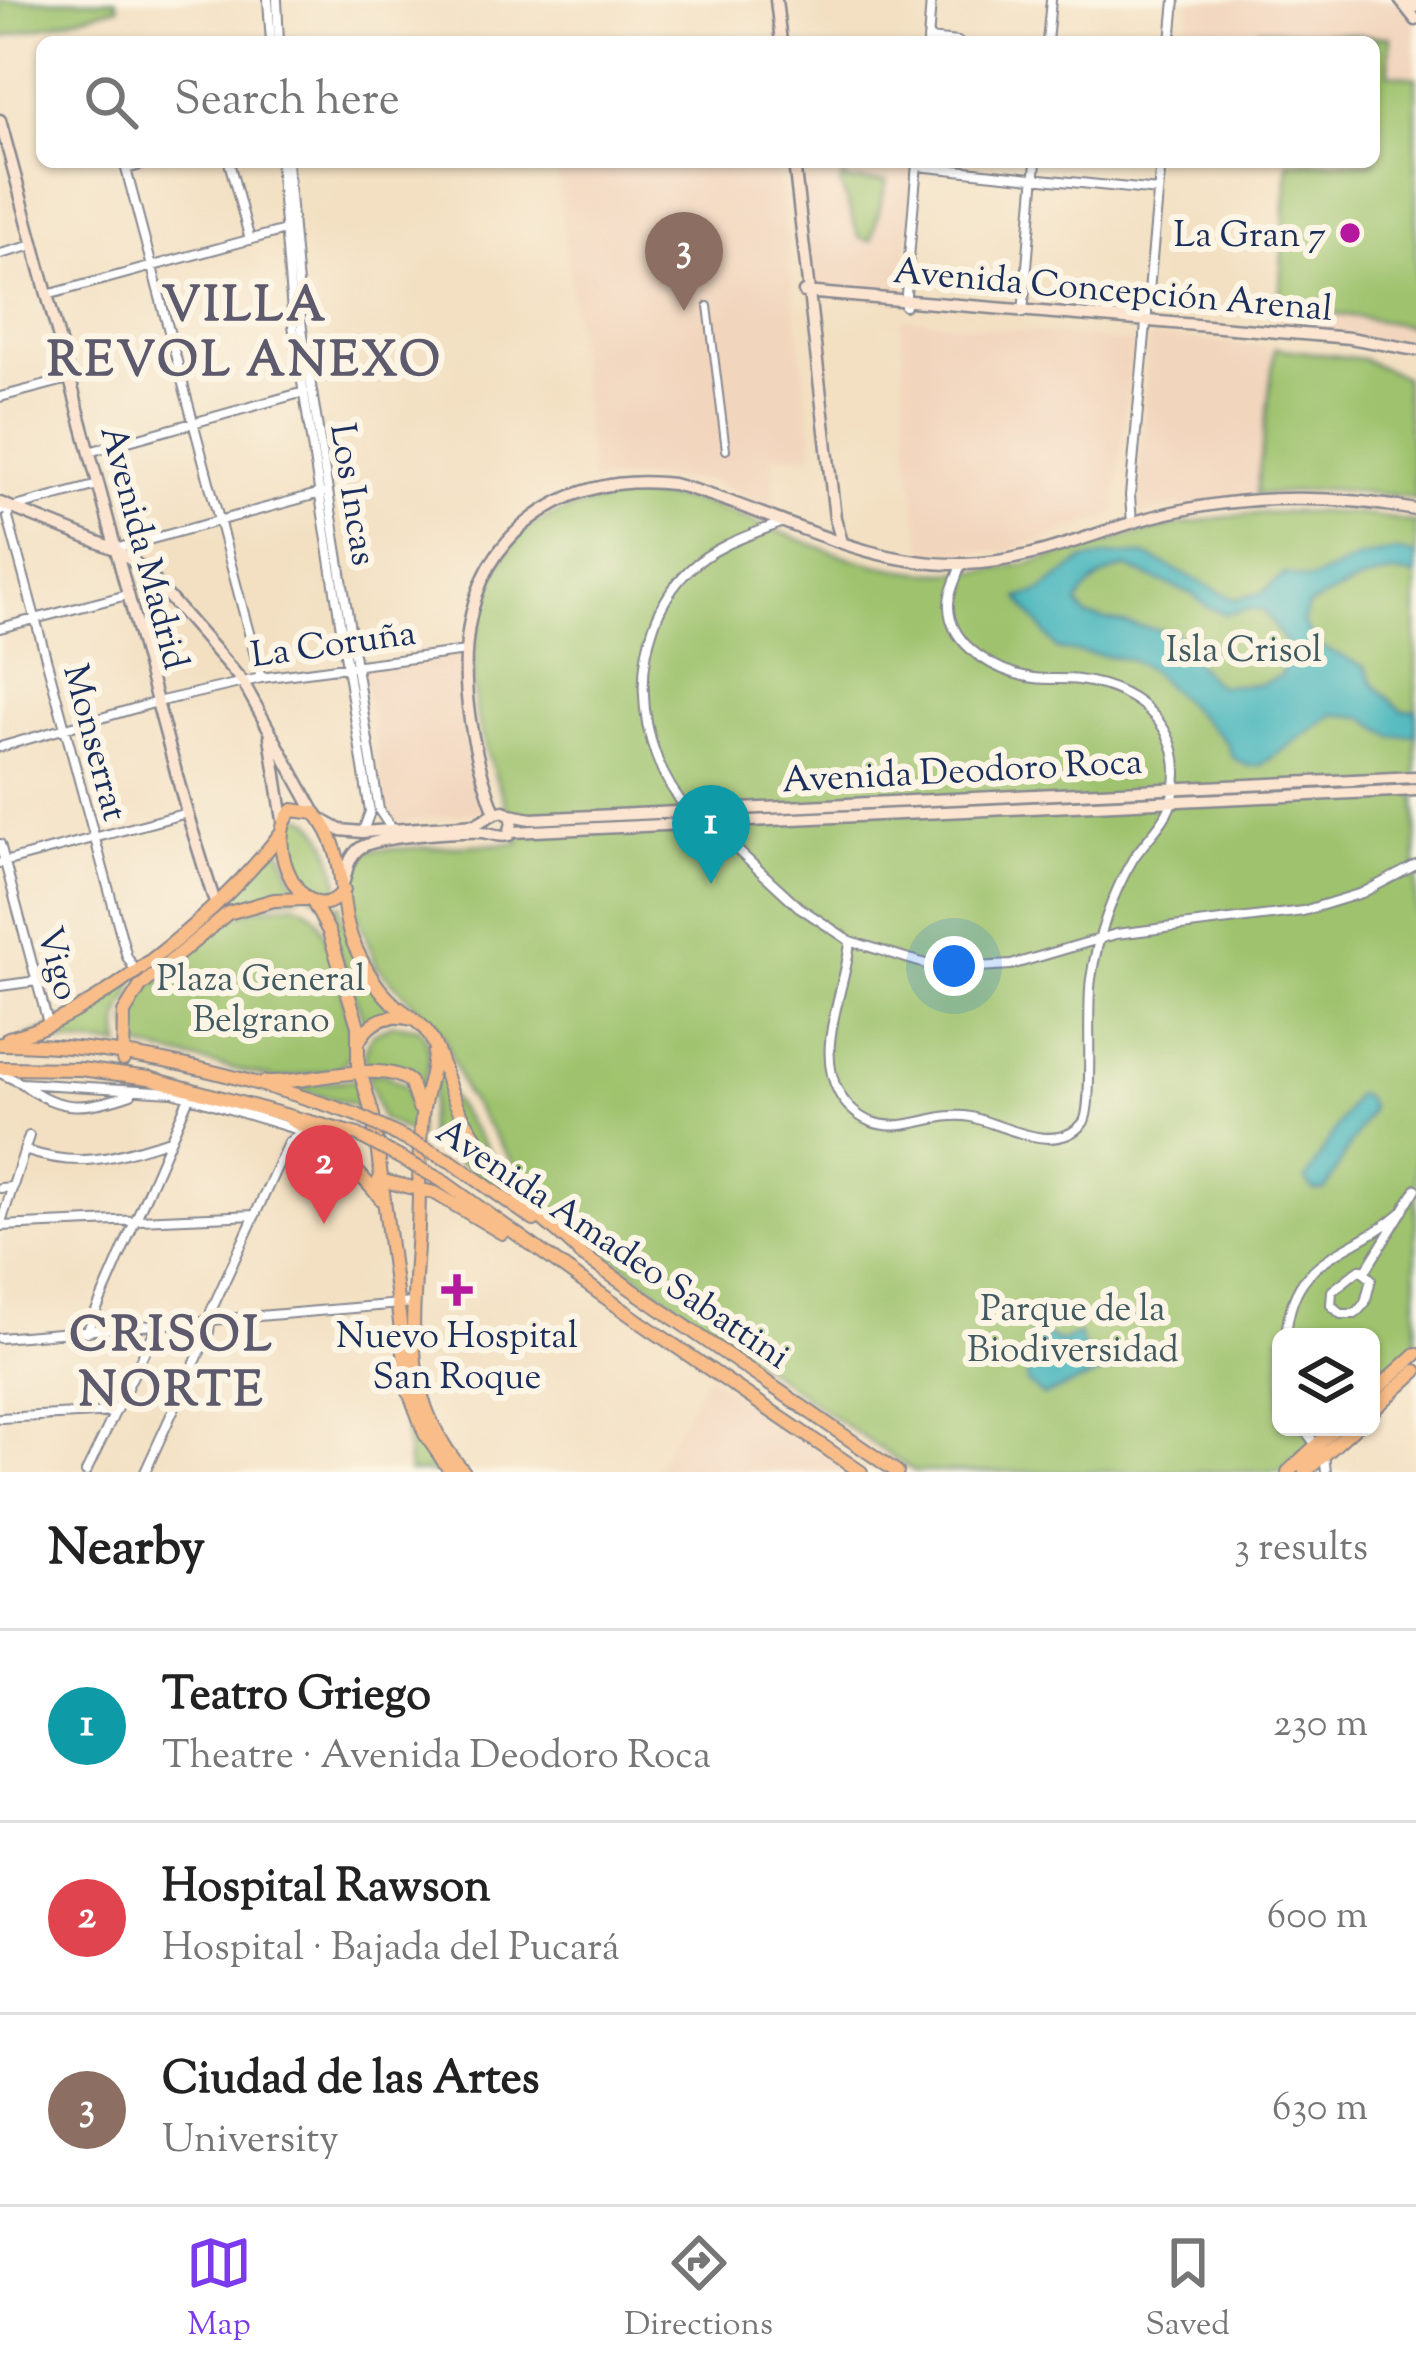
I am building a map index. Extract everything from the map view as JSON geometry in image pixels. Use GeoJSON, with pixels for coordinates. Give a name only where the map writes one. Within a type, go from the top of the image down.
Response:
{"type":"FeatureCollection","features":[{"type":"Feature","properties":{"kind":"main road"},"geometry":{"type":"LineString","coordinates":[[774,0],[777,36]]}},
{"type":"Feature","properties":{"kind":"main road"},"geometry":{"type":"LineString","coordinates":[[1400,0],[1416,20]]}},
{"type":"Feature","properties":{"kind":"main road"},"geometry":{"type":"LineString","coordinates":[[1410,0],[1416,8]]}},
{"type":"Feature","properties":{"kind":"main road","name":"Avenida Madrid"},"geometry":{"type":"LineString","coordinates":[[0,120],[215,903]]}},
{"type":"Feature","properties":{"kind":"main road"},"geometry":{"type":"LineString","coordinates":[[793,168],[835,518],[842,542]]}},
{"type":"Feature","properties":{"kind":"main road"},"geometry":{"type":"LineString","coordinates":[[807,295],[830,526],[827,538]]}},
{"type":"Feature","properties":{"kind":"main road","name":"Avenida Concepción Arenal"},"geometry":{"type":"LineString","coordinates":[[807,295],[1350,338],[1416,353]]}},
{"type":"Feature","properties":{"kind":"main road"},"geometry":{"type":"LineString","coordinates":[[494,835],[472,739],[466,651],[472,602],[493,560],[529,520],[572,494],[622,483],[674,484],[896,558],[961,564],[1046,553],[1132,523],[1244,501],[1337,499],[1416,510]]}},
{"type":"Feature","properties":{"kind":"main road"},"geometry":{"type":"LineString","coordinates":[[3,507],[115,549],[145,570],[243,682],[335,845],[346,923],[375,983],[426,1030],[457,1106],[531,1208],[583,1256]]}},
{"type":"Feature","properties":{"kind":"main road"},"geometry":{"type":"LineString","coordinates":[[264,717],[276,766],[287,869],[329,932],[356,1016],[360,1072],[371,1107],[420,1396],[432,1428],[464,1472]]}},
{"type":"Feature","properties":{"kind":"main road","name":"Avenida Deodoro Roca"},"geometry":{"type":"LineString","coordinates":[[344,885],[351,858],[365,844],[483,832],[502,837],[512,832],[709,824],[1416,777]]}},
{"type":"Feature","properties":{"kind":"main road","name":"Avenida Deodoro Roca"},"geometry":{"type":"LineString","coordinates":[[317,816],[340,830],[362,832],[476,824],[493,815],[531,819],[1416,790]]}},
{"type":"Feature","properties":{"kind":"main road"},"geometry":{"type":"LineString","coordinates":[[0,1042],[79,1012],[255,868],[297,809],[317,816]]}},
{"type":"Feature","properties":{"kind":"main road"},"geometry":{"type":"LineString","coordinates":[[511,815],[512,832]]}},
{"type":"Feature","properties":{"kind":"main road"},"geometry":{"type":"LineString","coordinates":[[119,1073],[124,1013],[140,986],[228,914],[274,899],[330,903],[344,885]]}},
{"type":"Feature","properties":{"kind":"main road"},"geometry":{"type":"LineString","coordinates":[[215,903],[228,914]]}},
{"type":"Feature","properties":{"kind":"main road"},"geometry":{"type":"LineString","coordinates":[[358,1042],[378,1020],[396,1016],[413,1020]]}},
{"type":"Feature","properties":{"kind":"main road","name":"Avenida Amadeo Sabattini"},"geometry":{"type":"LineString","coordinates":[[0,1042],[124,1053],[234,1078],[357,1115],[452,1162],[897,1472]]}},
{"type":"Feature","properties":{"kind":"main road"},"geometry":{"type":"LineString","coordinates":[[420,1130],[434,1046]]}},
{"type":"Feature","properties":{"kind":"main road","name":"Avenida Amadeo Sabattini"},"geometry":{"type":"LineString","coordinates":[[0,1070],[119,1073],[358,1135],[440,1180],[861,1472]]}},
{"type":"Feature","properties":{"kind":"main road"},"geometry":{"type":"LineString","coordinates":[[234,1078],[285,1082],[385,1070],[406,1079],[418,1100],[418,1223],[405,1303],[411,1401],[425,1434],[451,1472]]}},
{"type":"Feature","properties":{"kind":"main road"},"geometry":{"type":"LineString","coordinates":[[191,1094],[296,1122],[359,1171],[386,1204]]}},
{"type":"Feature","properties":{"kind":"main road"},"geometry":{"type":"LineString","coordinates":[[359,1171],[452,1202],[565,1270]]}},
{"type":"Feature","properties":{"kind":"main road"},"geometry":{"type":"LineString","coordinates":[[418,1223],[430,1206],[452,1202]]}},
{"type":"Feature","properties":{"kind":"main road"},"geometry":{"type":"LineString","coordinates":[[1380,1387],[1416,1354]]}},
{"type":"Feature","properties":{"kind":"main road"},"geometry":{"type":"LineString","coordinates":[[1380,1404],[1416,1371]]}},
{"type":"Feature","properties":{"kind":"main road"},"geometry":{"type":"LineString","coordinates":[[1305,1472],[1330,1436]]}},
{"type":"Feature","properties":{"kind":"main road"},"geometry":{"type":"LineString","coordinates":[[1288,1472],[1341,1436]]}},
{"type":"Feature","properties":{"kind":"street"},"geometry":{"type":"LineString","coordinates":[[273,0],[275,36]]}},
{"type":"Feature","properties":{"kind":"street"},"geometry":{"type":"LineString","coordinates":[[928,36],[932,0]]}},
{"type":"Feature","properties":{"kind":"street"},"geometry":{"type":"LineString","coordinates":[[1048,36],[1051,0]]}},
{"type":"Feature","properties":{"kind":"street"},"geometry":{"type":"LineString","coordinates":[[1172,36],[1175,0]]}},
{"type":"Feature","properties":{"kind":"street"},"geometry":{"type":"LineString","coordinates":[[130,168],[126,169],[261,678]]}},
{"type":"Feature","properties":{"kind":"street"},"geometry":{"type":"LineString","coordinates":[[231,168],[250,241]]}},
{"type":"Feature","properties":{"kind":"street","name":"Los Incas"},"geometry":{"type":"LineString","coordinates":[[284,168],[307,391],[379,810],[392,829]]}},
{"type":"Feature","properties":{"kind":"street"},"geometry":{"type":"LineString","coordinates":[[906,304],[917,168]]}},
{"type":"Feature","properties":{"kind":"street"},"geometry":{"type":"LineString","coordinates":[[950,168],[1158,191]]}},
{"type":"Feature","properties":{"kind":"street"},"geometry":{"type":"LineString","coordinates":[[1023,312],[1035,168]]}},
{"type":"Feature","properties":{"kind":"street"},"geometry":{"type":"LineString","coordinates":[[1132,523],[1130,496],[1160,168]]}},
{"type":"Feature","properties":{"kind":"street"},"geometry":{"type":"LineString","coordinates":[[47,295],[289,230]]}},
{"type":"Feature","properties":{"kind":"street"},"geometry":{"type":"LineString","coordinates":[[700,234],[703,261]]}},
{"type":"Feature","properties":{"kind":"street"},"geometry":{"type":"LineString","coordinates":[[0,254],[34,245]]}},
{"type":"Feature","properties":{"kind":"street"},"geometry":{"type":"LineString","coordinates":[[708,306],[726,450]]}},
{"type":"Feature","properties":{"kind":"street"},"geometry":{"type":"LineString","coordinates":[[0,397],[69,379]]}},
{"type":"Feature","properties":{"kind":"street"},"geometry":{"type":"LineString","coordinates":[[89,452],[307,391]]}},
{"type":"Feature","properties":{"kind":"street"},"geometry":{"type":"LineString","coordinates":[[3,507],[98,485]]}},
{"type":"Feature","properties":{"kind":"street"},"geometry":{"type":"LineString","coordinates":[[115,549],[324,492]]}},
{"type":"Feature","properties":{"kind":"street","name":"Monserrat"},"geometry":{"type":"LineString","coordinates":[[3,507],[127,957],[140,986]]}},
{"type":"Feature","properties":{"kind":"street"},"geometry":{"type":"LineString","coordinates":[[782,523],[726,545],[694,565],[670,595],[652,638],[643,691],[645,718],[666,780],[691,813],[799,907],[850,941],[913,962],[963,970],[1011,965],[1116,934],[1303,911],[1362,893],[1416,868]]}},
{"type":"Feature","properties":{"kind":"street"},"geometry":{"type":"LineString","coordinates":[[850,941],[829,1056],[836,1088],[850,1107],[867,1120],[888,1126],[960,1115],[1049,1138],[1077,1128],[1089,1112],[1087,1018],[1100,939],[1132,861],[1173,795],[1173,742],[1146,708],[1093,683],[1018,675],[968,647],[949,609],[950,591],[961,564]]}},
{"type":"Feature","properties":{"kind":"street"},"geometry":{"type":"LineString","coordinates":[[0,628],[127,595]]}},
{"type":"Feature","properties":{"kind":"street","name":"La Coruña"},"geometry":{"type":"LineString","coordinates":[[0,746],[261,678],[466,651]]}},
{"type":"Feature","properties":{"kind":"street","name":"Los Incas"},"geometry":{"type":"LineString","coordinates":[[352,664],[370,812],[362,832]]}},
{"type":"Feature","properties":{"kind":"street"},"geometry":{"type":"LineString","coordinates":[[2,862],[187,813]]}},
{"type":"Feature","properties":{"kind":"street","name":"Vigo"},"geometry":{"type":"LineString","coordinates":[[0,844],[49,1027]]}},
{"type":"Feature","properties":{"kind":"street"},"geometry":{"type":"LineString","coordinates":[[0,986],[37,981]]}},
{"type":"Feature","properties":{"kind":"street"},"geometry":{"type":"LineString","coordinates":[[0,1070],[39,1096],[68,1107],[93,1106],[140,1090]]}},
{"type":"Feature","properties":{"kind":"street"},"geometry":{"type":"LineString","coordinates":[[115,1090],[119,1073]]}},
{"type":"Feature","properties":{"kind":"street"},"geometry":{"type":"LineString","coordinates":[[22,1083],[191,1094],[319,1136]]}},
{"type":"Feature","properties":{"kind":"street"},"geometry":{"type":"LineString","coordinates":[[87,1332],[191,1094]]}},
{"type":"Feature","properties":{"kind":"street"},"geometry":{"type":"LineString","coordinates":[[145,1472],[211,1322],[211,1311],[288,1143],[302,1131]]}},
{"type":"Feature","properties":{"kind":"street"},"geometry":{"type":"LineString","coordinates":[[28,1136],[0,1226],[255,1215]]}},
{"type":"Feature","properties":{"kind":"street"},"geometry":{"type":"LineString","coordinates":[[24,1150],[79,1163],[171,1140]]}},
{"type":"Feature","properties":{"kind":"street"},"geometry":{"type":"LineString","coordinates":[[0,1188],[13,1187]]}},
{"type":"Feature","properties":{"kind":"street"},"geometry":{"type":"LineString","coordinates":[[1366,1270],[1416,1189]]}},
{"type":"Feature","properties":{"kind":"street"},"geometry":{"type":"LineString","coordinates":[[1287,1328],[1292,1297],[1304,1278],[1402,1211]]}},
{"type":"Feature","properties":{"kind":"street"},"geometry":{"type":"LineString","coordinates":[[1366,1270],[1371,1281],[1361,1309],[1351,1315],[1339,1314],[1331,1305],[1332,1291],[1353,1271],[1366,1270]]}},
{"type":"Feature","properties":{"kind":"street"},"geometry":{"type":"LineString","coordinates":[[0,1338],[405,1303]]}},
{"type":"Feature","properties":{"kind":"street"},"geometry":{"type":"LineString","coordinates":[[86,1472],[156,1327]]}},
{"type":"Feature","properties":{"kind":"street"},"geometry":{"type":"LineString","coordinates":[[0,1418],[115,1412]]}},
{"type":"Feature","properties":{"kind":"street"},"geometry":{"type":"LineString","coordinates":[[1309,1436],[1320,1450],[1326,1472]]}},
{"type":"Feature","properties":{"kind":"shaded area","name":"La Gran 7"},"geometry":{"type":"Polygon","coordinates":[[[1189,0],[1416,0],[1416,347],[1277,329],[1286,168],[1380,168],[1380,36],[1187,36],[1189,0]]]}},
{"type":"Feature","properties":{"kind":"shaded area"},"geometry":{"type":"Polygon","coordinates":[[[777,168],[814,454],[772,457],[776,511],[710,480],[592,482],[557,169],[777,168]]]}},
{"type":"Feature","properties":{"kind":"shaded area"},"geometry":{"type":"Polygon","coordinates":[[[798,168],[914,168],[903,303],[812,294],[798,168]]]}},
{"type":"Feature","properties":{"kind":"shaded area"},"geometry":{"type":"Polygon","coordinates":[[[901,318],[1132,343],[1115,514],[1010,551],[923,552],[908,451],[901,318]]]}},
{"type":"Feature","properties":{"kind":"shaded area"},"geometry":{"type":"Polygon","coordinates":[[[1149,336],[1275,348],[1256,495],[1138,514],[1149,336]]]}},
{"type":"Feature","properties":{"kind":"shaded area"},"geometry":{"type":"Polygon","coordinates":[[[459,653],[462,715],[484,811],[389,823],[362,665],[459,653]]]}},
{"type":"Feature","properties":{"kind":"shaded area"},"geometry":{"type":"Polygon","coordinates":[[[707,1374],[854,1472],[654,1472],[707,1374]]]}},
{"type":"Feature","properties":{"kind":"green space"},"geometry":{"type":"Polygon","coordinates":[[[0,0],[116,0],[118,7],[0,38],[0,0]]]}},
{"type":"Feature","properties":{"kind":"green space","name":"La Gran 7"},"geometry":{"type":"Polygon","coordinates":[[[1259,29],[1374,36],[1258,36],[1259,29]]]}},
{"type":"Feature","properties":{"kind":"green space","name":"La Gran 7"},"geometry":{"type":"Polygon","coordinates":[[[1380,36],[1390,37],[1389,74],[1416,77],[1416,327],[1279,304],[1288,168],[1380,168],[1380,36]]]}},
{"type":"Feature","properties":{"kind":"green space"},"geometry":{"type":"Polygon","coordinates":[[[846,171],[846,181],[887,181],[871,241],[859,238],[840,182],[846,171]]]}},
{"type":"Feature","properties":{"kind":"green space"},"geometry":{"type":"Polygon","coordinates":[[[1275,348],[1362,359],[1404,377],[1416,501],[1327,489],[1256,495],[1275,348]]]}},
{"type":"Feature","properties":{"kind":"green space"},"geometry":{"type":"Polygon","coordinates":[[[622,495],[694,501],[848,557],[939,573],[1017,566],[1178,525],[1246,515],[1348,513],[1416,523],[1416,1347],[1380,1381],[1380,1328],[1272,1328],[1272,1436],[1322,1436],[1280,1472],[915,1472],[543,1207],[465,1093],[443,1034],[377,966],[348,889],[362,857],[371,850],[520,843],[477,716],[474,654],[492,584],[510,546],[542,520],[622,495]]]}},
{"type":"Feature","properties":{"kind":"green space"},"geometry":{"type":"Polygon","coordinates":[[[303,816],[328,845],[339,885],[334,895],[318,899],[291,863],[288,829],[292,819],[303,816]]]}},
{"type":"Feature","properties":{"kind":"green space"},"geometry":{"type":"Polygon","coordinates":[[[277,842],[299,895],[234,906],[226,898],[277,842]]]}},
{"type":"Feature","properties":{"kind":"green space","name":"Plaza General Belgrano"},"geometry":{"type":"Polygon","coordinates":[[[295,903],[318,920],[341,987],[351,1043],[348,1058],[338,1069],[277,1079],[139,1047],[128,1026],[135,999],[231,918],[257,908],[295,903]]]}},
{"type":"Feature","properties":{"kind":"green space"},"geometry":{"type":"Polygon","coordinates":[[[341,904],[341,917],[398,1013],[365,1025],[324,911],[341,904]]]}},
{"type":"Feature","properties":{"kind":"green space"},"geometry":{"type":"Polygon","coordinates":[[[135,976],[119,1022],[121,1046],[18,1040],[79,1017],[135,976]]]}},
{"type":"Feature","properties":{"kind":"green space"},"geometry":{"type":"Polygon","coordinates":[[[393,1024],[419,1028],[424,1036],[429,1058],[422,1091],[398,1069],[366,1066],[371,1035],[393,1024]]]}},
{"type":"Feature","properties":{"kind":"green space"},"geometry":{"type":"Polygon","coordinates":[[[438,1066],[449,1095],[535,1217],[428,1140],[438,1066]]]}},
{"type":"Feature","properties":{"kind":"green space"},"geometry":{"type":"Polygon","coordinates":[[[367,1074],[384,1074],[405,1086],[417,1116],[418,1136],[382,1119],[367,1074]]]}},
{"type":"Feature","properties":{"kind":"green space"},"geometry":{"type":"Polygon","coordinates":[[[358,1079],[367,1108],[288,1087],[358,1079]]]}},
{"type":"Feature","properties":{"kind":"green space"},"geometry":{"type":"Polygon","coordinates":[[[408,1411],[444,1472],[409,1472],[404,1412],[408,1411]]]}},
{"type":"Feature","properties":{"kind":"water"},"geometry":{"type":"Polygon","coordinates":[[[1396,551],[1416,555],[1416,576],[1374,577],[1346,587],[1308,606],[1303,622],[1315,644],[1365,667],[1373,684],[1403,711],[1416,710],[1416,735],[1393,737],[1363,717],[1334,714],[1261,765],[1248,766],[1232,757],[1227,743],[1150,670],[1129,659],[1057,649],[1019,598],[1040,592],[1082,561],[1108,555],[1145,555],[1235,599],[1262,593],[1285,574],[1311,580],[1361,557],[1396,551]],[[1125,567],[1096,580],[1077,604],[1086,616],[1176,633],[1185,652],[1218,686],[1260,684],[1281,676],[1288,647],[1264,611],[1225,614],[1192,594],[1125,567]]]}},
{"type":"Feature","properties":{"kind":"water"},"geometry":{"type":"Polygon","coordinates":[[[1356,1094],[1365,1097],[1371,1108],[1325,1190],[1313,1190],[1306,1180],[1356,1094]]]}},
{"type":"Feature","properties":{"kind":"water"},"geometry":{"type":"Polygon","coordinates":[[[1031,1322],[1046,1336],[1062,1342],[1079,1334],[1089,1353],[1120,1366],[1043,1396],[1027,1383],[1027,1371],[1043,1348],[1028,1328],[1031,1322]]]}},
{"type":"Feature","properties":{"kind":"place","name":"La Gran 7"},"geometry":{"type":"Point","coordinates":[1350,233]}},
{"type":"Feature","properties":{"kind":"place","name":"Ciudad de las Artes"},"geometry":{"type":"Point","coordinates":[684,311]}},
{"type":"Feature","properties":{"kind":"place","name":"Teatro Griego"},"geometry":{"type":"Point","coordinates":[711,884]}},
{"type":"Feature","properties":{"kind":"place","name":"Hospital Rawson"},"geometry":{"type":"Point","coordinates":[324,1224]}},
{"type":"Feature","properties":{"kind":"place","name":"Nuevo Hospital San Roque"},"geometry":{"type":"Point","coordinates":[457,1290]}},
{"type":"Feature","properties":{"kind":"district","name":"VILLA REVOL ANEXO"},"geometry":{"type":"Point","coordinates":[245,330]}},
{"type":"Feature","properties":{"kind":"district","name":"CRISOL NORTE"},"geometry":{"type":"Point","coordinates":[172,1360]}},
{"type":"Feature","properties":{"kind":"park label","name":"Isla Crisol"},"geometry":{"type":"Point","coordinates":[1244,648]}},
{"type":"Feature","properties":{"kind":"park label","name":"Parque de la Biodiversidad"},"geometry":{"type":"Point","coordinates":[1073,1328]}}]}
